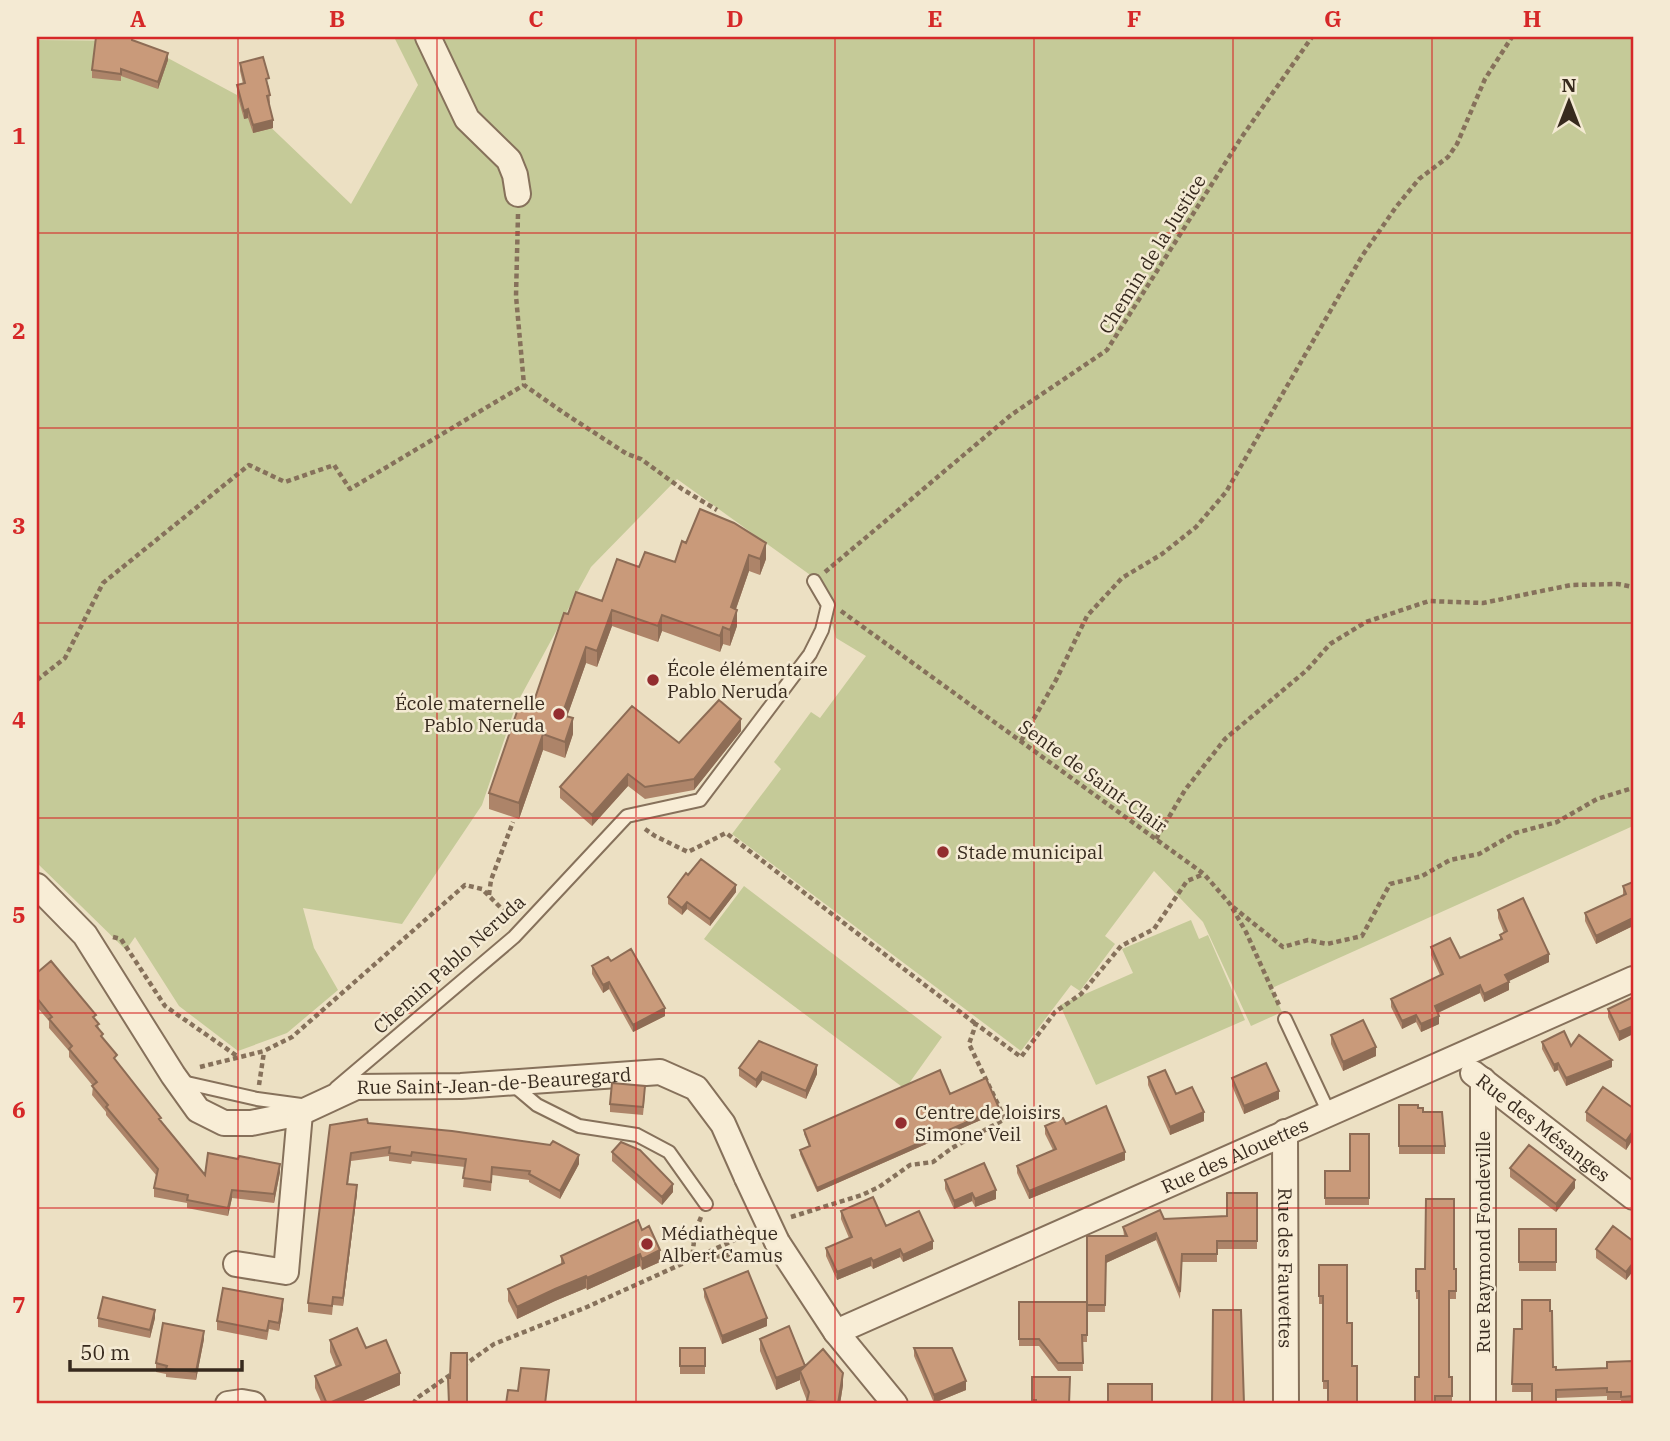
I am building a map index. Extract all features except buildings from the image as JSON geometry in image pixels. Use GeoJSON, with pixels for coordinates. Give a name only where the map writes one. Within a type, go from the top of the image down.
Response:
{"type":"FeatureCollection","features":[{"type":"Feature","properties":{"kind":"street"},"geometry":{"type":"LineString","coordinates":[[428,37],[467,119],[509,160],[515,174],[518,194]]}},
{"type":"Feature","properties":{"kind":"street","name":"Rue Saint-Jean-de-Beauregard"},"geometry":{"type":"LineString","coordinates":[[37,886],[85,935],[198,1110],[224,1123],[251,1123],[310,1108],[356,1087],[461,1086],[660,1072],[696,1088],[723,1124],[779,1244],[836,1332],[895,1404]]}},
{"type":"Feature","properties":{"kind":"street","name":"Rue des Alouettes"},"geometry":{"type":"LineString","coordinates":[[836,1332],[1633,979]]}},
{"type":"Feature","properties":{"kind":"street","name":"Rue des Mésanges"},"geometry":{"type":"LineString","coordinates":[[1453,1057],[1633,1197]]}},
{"type":"Feature","properties":{"kind":"street","name":"Rue Raymond Fondeville"},"geometry":{"type":"LineString","coordinates":[[1483,1080],[1483,1404]]}},
{"type":"Feature","properties":{"kind":"street"},"geometry":{"type":"LineString","coordinates":[[236,1264],[286,1272],[310,1108]]}},
{"type":"Feature","properties":{"kind":"street","name":"Rue des Fauvettes"},"geometry":{"type":"LineString","coordinates":[[1286,1132],[1286,1404]]}},
{"type":"Feature","properties":{"kind":"street"},"geometry":{"type":"LineString","coordinates":[[228,1404],[253,1404]]}},
{"type":"Feature","properties":{"kind":"lane"},"geometry":{"type":"LineString","coordinates":[[627,816],[700,800],[810,654],[822,630],[828,605],[814,581]]}},
{"type":"Feature","properties":{"kind":"lane","name":"Chemin Pablo Neruda"},"geometry":{"type":"LineString","coordinates":[[310,1108],[522,929],[627,816]]}},
{"type":"Feature","properties":{"kind":"lane"},"geometry":{"type":"LineString","coordinates":[[1286,1019],[1329,1113]]}},
{"type":"Feature","properties":{"kind":"lane"},"geometry":{"type":"LineString","coordinates":[[509,1082],[537,1105],[579,1126],[637,1135],[669,1152],[706,1203]]}},
{"type":"Feature","properties":{"kind":"path","name":"Chemin de la Justice"},"geometry":{"type":"LineString","coordinates":[[814,581],[1011,415],[1107,350],[1241,138],[1312,37]]}},
{"type":"Feature","properties":{"kind":"path"},"geometry":{"type":"LineString","coordinates":[[1021,741],[1056,680],[1087,616],[1122,578],[1162,554],[1196,527],[1226,492],[1362,256],[1419,179],[1448,157],[1457,144],[1485,79],[1512,37]]}},
{"type":"Feature","properties":{"kind":"path"},"geometry":{"type":"LineString","coordinates":[[518,194],[516,296],[524,384],[564,413],[627,454],[641,459],[717,510]]}},
{"type":"Feature","properties":{"kind":"path"},"geometry":{"type":"LineString","coordinates":[[37,680],[65,658],[103,583],[249,465],[285,482],[334,465],[350,489],[524,384]]}},
{"type":"Feature","properties":{"kind":"path"},"geometry":{"type":"LineString","coordinates":[[1157,839],[1185,790],[1225,739],[1307,670],[1330,644],[1366,621],[1429,601],[1483,603],[1571,585],[1618,584],[1633,587]]}},
{"type":"Feature","properties":{"kind":"path","name":"Sente de Saint-Clair"},"geometry":{"type":"LineString","coordinates":[[828,605],[844,613],[1204,874],[1230,904],[1246,932],[1286,1019]]}},
{"type":"Feature","properties":{"kind":"path"},"geometry":{"type":"LineString","coordinates":[[1230,904],[1283,947],[1308,940],[1327,944],[1362,936],[1390,884],[1422,876],[1450,860],[1479,854],[1515,833],[1557,822],[1597,799],[1633,788]]}},
{"type":"Feature","properties":{"kind":"path"},"geometry":{"type":"LineString","coordinates":[[627,816],[655,836],[688,852],[726,833],[1021,1057],[1055,1012],[1081,994],[1121,946],[1154,929],[1188,881],[1204,874]]}},
{"type":"Feature","properties":{"kind":"path"},"geometry":{"type":"LineString","coordinates":[[489,896],[491,880],[513,822]]}},
{"type":"Feature","properties":{"kind":"path"},"geometry":{"type":"LineString","coordinates":[[175,1078],[264,1051],[292,1037],[465,885],[482,889],[522,929]]}},
{"type":"Feature","properties":{"kind":"path"},"geometry":{"type":"LineString","coordinates":[[103,936],[121,939],[165,1006],[237,1057]]}},
{"type":"Feature","properties":{"kind":"path"},"geometry":{"type":"LineString","coordinates":[[976,1024],[969,1044],[1005,1119]]}},
{"type":"Feature","properties":{"kind":"path"},"geometry":{"type":"LineString","coordinates":[[706,1203],[695,1232],[692,1259],[758,1253],[779,1244]]}},
{"type":"Feature","properties":{"kind":"path"},"geometry":{"type":"LineString","coordinates":[[413,1404],[417,1398],[494,1344]]}},
{"type":"Feature","properties":{"kind":"green space"},"geometry":{"type":"Polygon","coordinates":[[[394,37],[1633,37],[1633,826],[1272,988],[1282,1012],[1251,1026],[1203,922],[1154,871],[1105,936],[1115,944],[1080,991],[1071,985],[1021,1051],[732,834],[781,769],[774,762],[811,712],[820,718],[866,656],[836,638],[820,582],[677,479],[591,567],[516,705],[482,805],[402,924],[303,908],[314,948],[338,990],[287,1033],[238,1051],[179,1006],[135,937],[126,950],[37,863],[37,40],[136,41],[237,95],[351,204],[418,85],[394,37]]]}},
{"type":"Feature","properties":{"kind":"green space"},"geometry":{"type":"Polygon","coordinates":[[[744,886],[942,1037],[905,1089],[704,939],[744,886]]]}},
{"type":"Feature","properties":{"kind":"green space"},"geometry":{"type":"Polygon","coordinates":[[[1191,920],[1199,939],[1208,935],[1245,1020],[1096,1085],[1060,1005],[1133,973],[1122,949],[1191,920]]]}},
{"type":"Feature","properties":{"kind":"place","name":"École élémentaire Pablo Neruda"},"geometry":{"type":"Point","coordinates":[653,680]}},
{"type":"Feature","properties":{"kind":"place","name":"École maternelle Pablo Neruda"},"geometry":{"type":"Point","coordinates":[559,714]}},
{"type":"Feature","properties":{"kind":"place","name":"Stade municipal"},"geometry":{"type":"Point","coordinates":[943,852]}},
{"type":"Feature","properties":{"kind":"place","name":"Centre de loisirs Simone Veil"},"geometry":{"type":"Point","coordinates":[901,1123]}},
{"type":"Feature","properties":{"kind":"place","name":"Médiathèque Albert Camus"},"geometry":{"type":"Point","coordinates":[647,1244]}}]}
